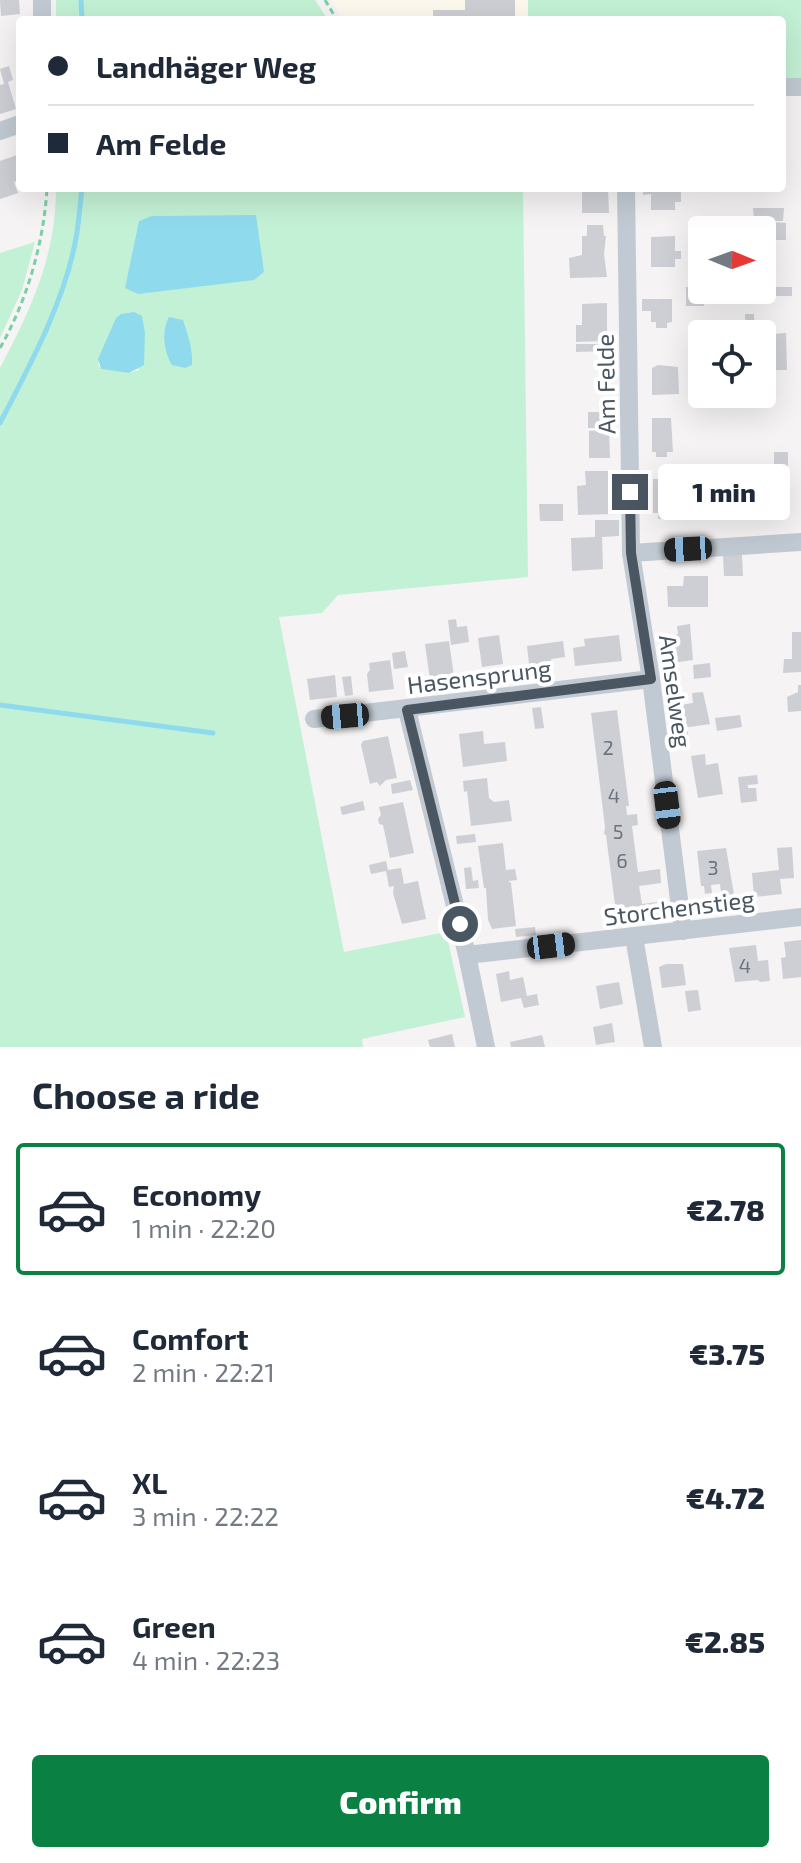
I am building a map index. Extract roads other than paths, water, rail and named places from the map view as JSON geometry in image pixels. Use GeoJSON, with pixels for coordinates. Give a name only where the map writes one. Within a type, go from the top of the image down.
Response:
{"type":"FeatureCollection","features":[{"type":"Feature","properties":{"kind":"street","name":"Am Felde"},"geometry":{"type":"LineString","coordinates":[[626,192],[631,553]]}},
{"type":"Feature","properties":{"kind":"street"},"geometry":{"type":"LineString","coordinates":[[631,553],[801,542]]}},
{"type":"Feature","properties":{"kind":"street","name":"Amselweg"},"geometry":{"type":"LineString","coordinates":[[631,553],[651,679],[683,931]]}},
{"type":"Feature","properties":{"kind":"street","name":"Hasensprung"},"geometry":{"type":"LineString","coordinates":[[314,719],[651,679]]}},
{"type":"Feature","properties":{"kind":"street"},"geometry":{"type":"LineString","coordinates":[[407,710],[467,955],[486,1047]]}},
{"type":"Feature","properties":{"kind":"street","name":"Storchenstieg"},"geometry":{"type":"LineString","coordinates":[[467,955],[801,917]]}},
{"type":"Feature","properties":{"kind":"street"},"geometry":{"type":"LineString","coordinates":[[634,937],[653,1047]]}},
{"type":"Feature","properties":{"kind":"water"},"geometry":{"type":"Polygon","coordinates":[[[256,215],[264,272],[254,280],[138,294],[125,288],[139,221],[152,216],[256,215]]]}},
{"type":"Feature","properties":{"kind":"water"},"geometry":{"type":"Polygon","coordinates":[[[134,312],[142,316],[144,365],[129,373],[101,369],[98,359],[116,318],[134,312]]]}},
{"type":"Feature","properties":{"kind":"water"},"geometry":{"type":"Polygon","coordinates":[[[169,317],[183,320],[187,331],[192,365],[185,368],[172,365],[167,354],[164,335],[169,317]]]}},
{"type":"Feature","properties":{"kind":"waterway"},"geometry":{"type":"LineString","coordinates":[[81,0],[82,16]]}},
{"type":"Feature","properties":{"kind":"waterway"},"geometry":{"type":"LineString","coordinates":[[0,423],[45,333],[64,286],[76,238],[82,192]]}},
{"type":"Feature","properties":{"kind":"waterway"},"geometry":{"type":"LineString","coordinates":[[0,705],[213,733]]}}]}
